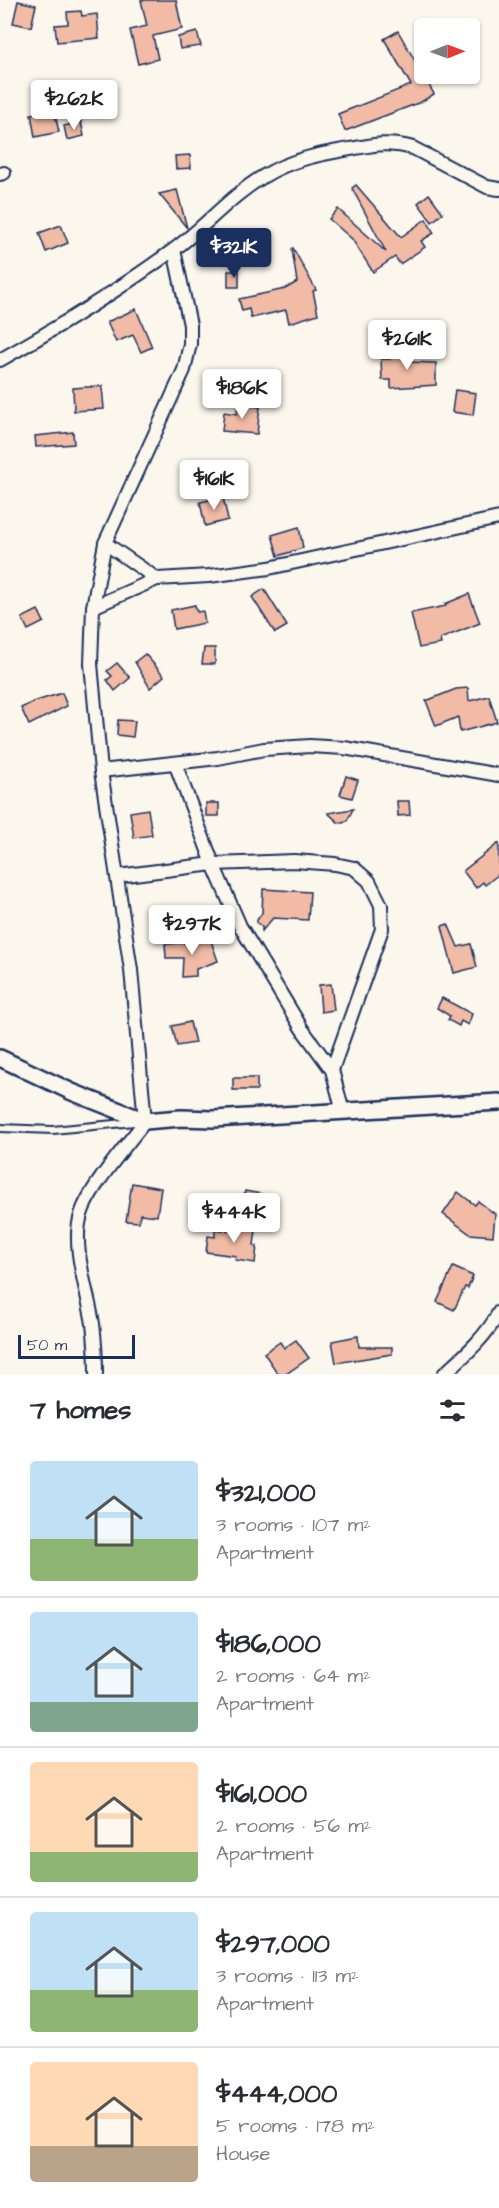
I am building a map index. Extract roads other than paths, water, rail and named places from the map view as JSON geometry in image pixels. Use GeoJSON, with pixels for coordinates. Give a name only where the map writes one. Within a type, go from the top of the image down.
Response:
{"type":"FeatureCollection","features":[{"type":"Feature","properties":{"kind":"street"},"geometry":{"type":"LineString","coordinates":[[0,360],[60,326],[174,250],[263,176],[291,163],[323,153],[387,143],[401,144],[487,187],[499,189]]}},
{"type":"Feature","properties":{"kind":"street"},"geometry":{"type":"LineString","coordinates":[[96,1374],[93,1323],[82,1270],[78,1232],[81,1214],[92,1192],[146,1121],[131,970],[101,771],[91,664],[93,607],[105,543],[184,370],[190,344],[190,325],[174,250]]}},
{"type":"Feature","properties":{"kind":"street"},"geometry":{"type":"LineString","coordinates":[[93,607],[157,579],[209,576],[269,568],[499,518]]}},
{"type":"Feature","properties":{"kind":"street"},"geometry":{"type":"LineString","coordinates":[[105,543],[157,579]]}},
{"type":"Feature","properties":{"kind":"street"},"geometry":{"type":"LineString","coordinates":[[101,771],[175,763],[264,749],[310,746],[344,748],[499,775]]}},
{"type":"Feature","properties":{"kind":"street"},"geometry":{"type":"LineString","coordinates":[[175,763],[213,864],[240,926],[269,978],[332,1070],[343,1112]]}},
{"type":"Feature","properties":{"kind":"street"},"geometry":{"type":"LineString","coordinates":[[118,876],[213,864],[294,861],[354,868],[369,881],[381,904],[382,929],[332,1070]]}},
{"type":"Feature","properties":{"kind":"street"},"geometry":{"type":"LineString","coordinates":[[0,1058],[72,1092],[146,1121],[499,1102]]}},
{"type":"Feature","properties":{"kind":"street"},"geometry":{"type":"LineString","coordinates":[[444,1374],[465,1354],[495,1320],[499,1312]]}},
{"type":"Feature","properties":{"kind":"lane"},"geometry":{"type":"LineString","coordinates":[[0,1128],[53,1130],[146,1121]]}}]}
